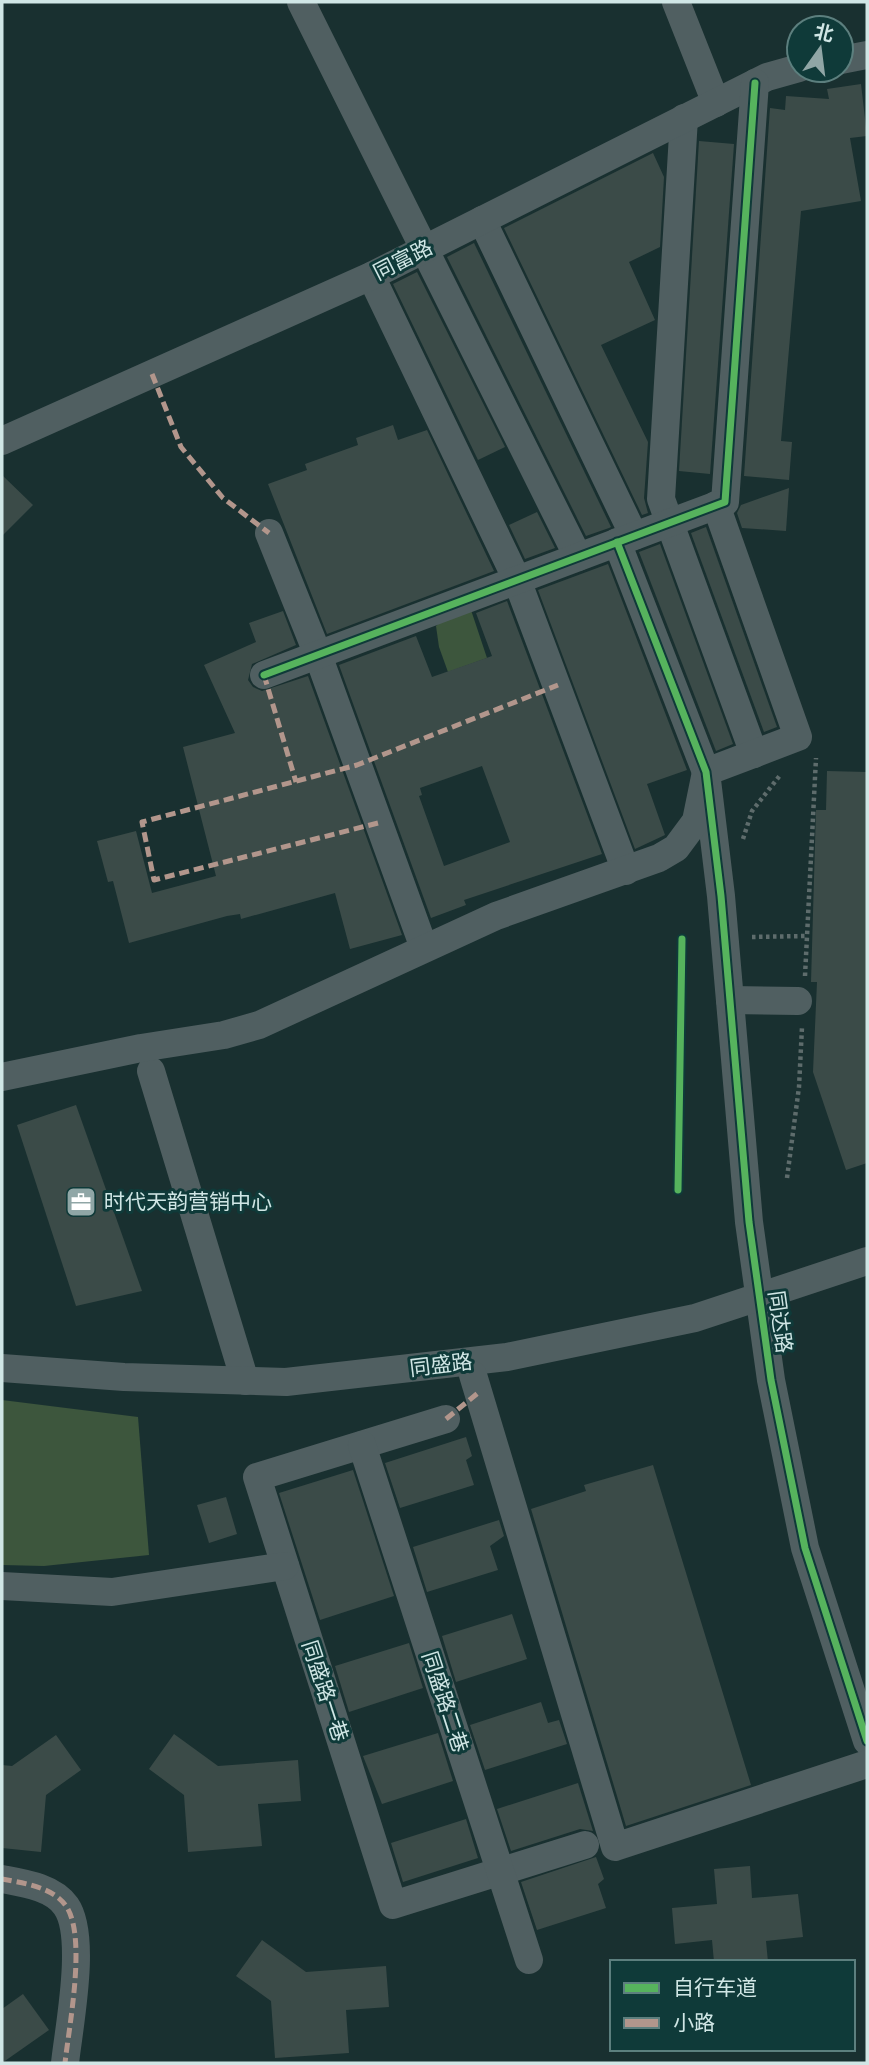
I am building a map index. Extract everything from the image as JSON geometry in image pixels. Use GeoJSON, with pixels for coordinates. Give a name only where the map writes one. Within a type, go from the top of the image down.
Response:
{"type":"FeatureCollection","features":[{"type":"Feature","properties":{"kind":"street"},"geometry":{"type":"LineString","coordinates":[[301,2],[578,557]]}},
{"type":"Feature","properties":{"kind":"street"},"geometry":{"type":"LineString","coordinates":[[676,2],[716,103]]}},
{"type":"Feature","properties":{"kind":"street","name":"同富路"},"geometry":{"type":"LineString","coordinates":[[2,441],[371,276],[755,83],[785,73]]}},
{"type":"Feature","properties":{"kind":"street"},"geometry":{"type":"LineString","coordinates":[[264,675],[725,502],[755,83]]}},
{"type":"Feature","properties":{"kind":"street"},"geometry":{"type":"LineString","coordinates":[[684,118],[661,499],[754,754]]}},
{"type":"Feature","properties":{"kind":"street","name":"同达路"},"geometry":{"type":"LineString","coordinates":[[482,220],[626,539],[706,772],[721,896],[749,1222],[771,1380],[805,1548],[867,1741]]}},
{"type":"Feature","properties":{"kind":"street"},"geometry":{"type":"LineString","coordinates":[[371,276],[517,580],[626,871]]}},
{"type":"Feature","properties":{"kind":"street"},"geometry":{"type":"LineString","coordinates":[[2,1077],[141,1048],[224,1035],[259,1025],[496,916],[626,871],[676,848],[696,821],[706,772],[798,737],[716,505]]}},
{"type":"Feature","properties":{"kind":"street"},"geometry":{"type":"LineString","coordinates":[[268,533],[318,654],[424,948]]}},
{"type":"Feature","properties":{"kind":"street"},"geometry":{"type":"LineString","coordinates":[[730,1000],[802,999]]}},
{"type":"Feature","properties":{"kind":"street"},"geometry":{"type":"LineString","coordinates":[[151,1071],[245,1381]]}},
{"type":"Feature","properties":{"kind":"street","name":"同盛路"},"geometry":{"type":"LineString","coordinates":[[2,1368],[286,1382],[507,1357],[695,1318],[867,1261]]}},
{"type":"Feature","properties":{"kind":"street"},"geometry":{"type":"LineString","coordinates":[[473,1375],[615,1847],[867,1764]]}},
{"type":"Feature","properties":{"kind":"street"},"geometry":{"type":"LineString","coordinates":[[362,1445],[446,1419]]}},
{"type":"Feature","properties":{"kind":"street","name":"同盛路一巷"},"geometry":{"type":"LineString","coordinates":[[362,1445],[257,1477],[393,1905],[500,1871]]}},
{"type":"Feature","properties":{"kind":"street","name":"同盛路二巷"},"geometry":{"type":"LineString","coordinates":[[362,1445],[529,1960]]}},
{"type":"Feature","properties":{"kind":"street"},"geometry":{"type":"LineString","coordinates":[[2,1586],[112,1592],[285,1566]]}},
{"type":"Feature","properties":{"kind":"street"},"geometry":{"type":"LineString","coordinates":[[500,1871],[585,1844]]}},
{"type":"Feature","properties":{"kind":"street"},"geometry":{"type":"LineString","coordinates":[[2,1879],[43,1889],[56,1896],[66,1906],[72,1918],[75,1961],[65,2063]]}},
{"type":"Feature","properties":{"kind":"path"},"geometry":{"type":"LineString","coordinates":[[787,1178],[799,1087],[816,754],[804,760]]}},
{"type":"Feature","properties":{"kind":"path"},"geometry":{"type":"LineString","coordinates":[[741,846],[752,811],[781,774],[793,767]]}},
{"type":"Feature","properties":{"kind":"path"},"geometry":{"type":"LineString","coordinates":[[750,937],[807,936]]}},
{"type":"Feature","properties":{"kind":"green space"},"geometry":{"type":"Polygon","coordinates":[[[471,610],[487,658],[448,672],[439,647],[436,626],[446,617],[471,610]]]}},
{"type":"Feature","properties":{"kind":"green space"},"geometry":{"type":"Polygon","coordinates":[[[2,1400],[138,1417],[149,1555],[44,1566],[2,1565],[2,1400]]]}},
{"type":"Feature","properties":{"kind":"building"},"geometry":{"type":"Polygon","coordinates":[[[861,84],[867,136],[850,138],[861,201],[801,211],[781,441],[792,442],[789,480],[744,476],[770,108],[785,110],[786,96],[829,99],[827,89],[861,84]]]}},
{"type":"Feature","properties":{"kind":"building"},"geometry":{"type":"Polygon","coordinates":[[[699,141],[734,144],[710,474],[679,471],[699,141]]]}},
{"type":"Feature","properties":{"kind":"building"},"geometry":{"type":"Polygon","coordinates":[[[653,153],[664,177],[660,247],[629,262],[655,320],[601,345],[648,442],[644,498],[648,513],[642,515],[504,228],[653,153]]]}},
{"type":"Feature","properties":{"kind":"building"},"geometry":{"type":"Polygon","coordinates":[[[474,243],[611,527],[609,528],[586,536],[447,257],[474,243]]]}},
{"type":"Feature","properties":{"kind":"building"},"geometry":{"type":"Polygon","coordinates":[[[417,272],[505,447],[478,460],[393,284],[417,272]]]}},
{"type":"Feature","properties":{"kind":"building"},"geometry":{"type":"Polygon","coordinates":[[[393,425],[398,440],[427,430],[494,571],[327,634],[268,484],[307,470],[305,464],[358,445],[356,438],[393,425]]]}},
{"type":"Feature","properties":{"kind":"building"},"geometry":{"type":"Polygon","coordinates":[[[2,475],[33,505],[2,536],[2,475]]]}},
{"type":"Feature","properties":{"kind":"building"},"geometry":{"type":"Polygon","coordinates":[[[789,488],[786,531],[742,528],[737,513],[741,505],[789,488]]]}},
{"type":"Feature","properties":{"kind":"building"},"geometry":{"type":"Polygon","coordinates":[[[537,512],[555,548],[525,559],[509,525],[537,512]]]}},
{"type":"Feature","properties":{"kind":"building"},"geometry":{"type":"Polygon","coordinates":[[[706,527],[777,727],[764,732],[691,533],[706,527]]]}},
{"type":"Feature","properties":{"kind":"building"},"geometry":{"type":"Polygon","coordinates":[[[660,544],[733,744],[716,751],[639,552],[660,544]]]}},
{"type":"Feature","properties":{"kind":"building"},"geometry":{"type":"Polygon","coordinates":[[[608,564],[687,770],[647,784],[665,835],[635,849],[538,590],[608,564]]]}},
{"type":"Feature","properties":{"kind":"building"},"geometry":{"type":"Polygon","coordinates":[[[507,601],[602,854],[464,900],[466,905],[431,918],[339,665],[416,636],[432,677],[492,656],[476,613],[507,601]],[[482,766],[420,788],[422,795],[419,796],[444,866],[510,842],[482,766]]]}},
{"type":"Feature","properties":{"kind":"building"},"geometry":{"type":"Polygon","coordinates":[[[283,611],[296,645],[252,664],[248,680],[253,687],[262,691],[308,676],[402,935],[350,949],[335,893],[241,919],[240,914],[227,916],[129,943],[113,881],[108,882],[97,841],[136,831],[152,893],[216,876],[183,747],[235,733],[204,665],[256,642],[249,623],[283,611]]]}},
{"type":"Feature","properties":{"kind":"building"},"geometry":{"type":"Polygon","coordinates":[[[827,771],[867,772],[867,1163],[846,1170],[813,1072],[817,982],[811,982],[816,810],[826,810],[827,771]]]}},
{"type":"Feature","properties":{"kind":"building"},"geometry":{"type":"Polygon","coordinates":[[[76,1105],[142,1291],[76,1306],[17,1125],[76,1105]]]}},
{"type":"Feature","properties":{"kind":"building"},"geometry":{"type":"Polygon","coordinates":[[[466,1437],[472,1456],[466,1460],[474,1485],[400,1508],[385,1463],[466,1437]]]}},
{"type":"Feature","properties":{"kind":"building"},"geometry":{"type":"Polygon","coordinates":[[[653,1465],[751,1785],[626,1826],[531,1509],[586,1491],[584,1485],[653,1465]]]}},
{"type":"Feature","properties":{"kind":"building"},"geometry":{"type":"Polygon","coordinates":[[[353,1470],[394,1596],[320,1620],[279,1493],[353,1470]]]}},
{"type":"Feature","properties":{"kind":"building"},"geometry":{"type":"Polygon","coordinates":[[[226,1497],[237,1534],[209,1543],[197,1505],[226,1497]]]}},
{"type":"Feature","properties":{"kind":"building"},"geometry":{"type":"Polygon","coordinates":[[[499,1520],[504,1536],[490,1546],[498,1570],[427,1592],[413,1547],[499,1520]]]}},
{"type":"Feature","properties":{"kind":"building"},"geometry":{"type":"Polygon","coordinates":[[[512,1614],[527,1659],[456,1682],[442,1636],[512,1614]]]}},
{"type":"Feature","properties":{"kind":"building"},"geometry":{"type":"Polygon","coordinates":[[[409,1643],[423,1688],[349,1712],[335,1666],[409,1643]]]}},
{"type":"Feature","properties":{"kind":"building"},"geometry":{"type":"Polygon","coordinates":[[[541,1702],[548,1723],[559,1720],[567,1744],[485,1770],[470,1725],[541,1702]]]}},
{"type":"Feature","properties":{"kind":"building"},"geometry":{"type":"Polygon","coordinates":[[[438,1733],[453,1781],[382,1804],[363,1756],[438,1733]]]}},
{"type":"Feature","properties":{"kind":"building"},"geometry":{"type":"Polygon","coordinates":[[[174,1734],[218,1766],[298,1760],[301,1801],[258,1804],[262,1846],[188,1852],[184,1795],[149,1769],[174,1734]]]}},
{"type":"Feature","properties":{"kind":"building"},"geometry":{"type":"Polygon","coordinates":[[[56,1735],[81,1770],[46,1795],[41,1852],[2,1848],[2,1765],[12,1766],[56,1735]]]}},
{"type":"Feature","properties":{"kind":"building"},"geometry":{"type":"Polygon","coordinates":[[[578,1783],[593,1831],[580,1829],[511,1851],[497,1809],[578,1783]]]}},
{"type":"Feature","properties":{"kind":"building"},"geometry":{"type":"Polygon","coordinates":[[[466,1819],[478,1858],[403,1882],[391,1843],[466,1819]]]}},
{"type":"Feature","properties":{"kind":"building"},"geometry":{"type":"Polygon","coordinates":[[[596,1857],[604,1879],[598,1884],[606,1908],[537,1930],[521,1882],[596,1857]]]}},
{"type":"Feature","properties":{"kind":"building"},"geometry":{"type":"Polygon","coordinates":[[[750,1866],[752,1898],[798,1894],[803,1937],[766,1941],[768,1960],[714,1960],[712,1940],[675,1944],[672,1908],[717,1904],[714,1869],[750,1866]]]}},
{"type":"Feature","properties":{"kind":"building"},"geometry":{"type":"Polygon","coordinates":[[[262,1940],[306,1972],[386,1966],[389,2007],[346,2010],[349,2053],[275,2058],[271,2001],[236,1976],[262,1940]]]}},
{"type":"Feature","properties":{"kind":"building"},"geometry":{"type":"Polygon","coordinates":[[[23,1994],[49,2030],[2,2063],[2,2009],[23,1994]]]}},
{"type":"Feature","properties":{"kind":"marked path"},"geometry":{"type":"LineString","coordinates":[[152,374],[181,447],[223,498],[269,533]]}},
{"type":"Feature","properties":{"kind":"marked path"},"geometry":{"type":"LineString","coordinates":[[264,675],[296,782]]}},
{"type":"Feature","properties":{"kind":"marked path"},"geometry":{"type":"LineString","coordinates":[[378,823],[154,880],[142,822],[357,765],[558,685]]}},
{"type":"Feature","properties":{"kind":"marked path"},"geometry":{"type":"LineString","coordinates":[[446,1419],[478,1393]]}},
{"type":"Feature","properties":{"kind":"marked path"},"geometry":{"type":"LineString","coordinates":[[2,1879],[37,1887],[53,1894],[66,1906],[72,1920],[75,1938],[75,1982],[65,2063]]}},
{"type":"Feature","properties":{"kind":"cycle path"},"geometry":{"type":"LineString","coordinates":[[264,675],[725,502],[755,83]]}},
{"type":"Feature","properties":{"kind":"cycle path"},"geometry":{"type":"LineString","coordinates":[[617,542],[706,772],[721,896],[749,1222],[771,1380],[805,1548],[867,1741]]}},
{"type":"Feature","properties":{"kind":"cycle path"},"geometry":{"type":"LineString","coordinates":[[678,1190],[682,939]]}},
{"type":"Feature","properties":{"kind":"place","name":"时代天韵营销中心"},"geometry":{"type":"Point","coordinates":[81,1202]}}]}
